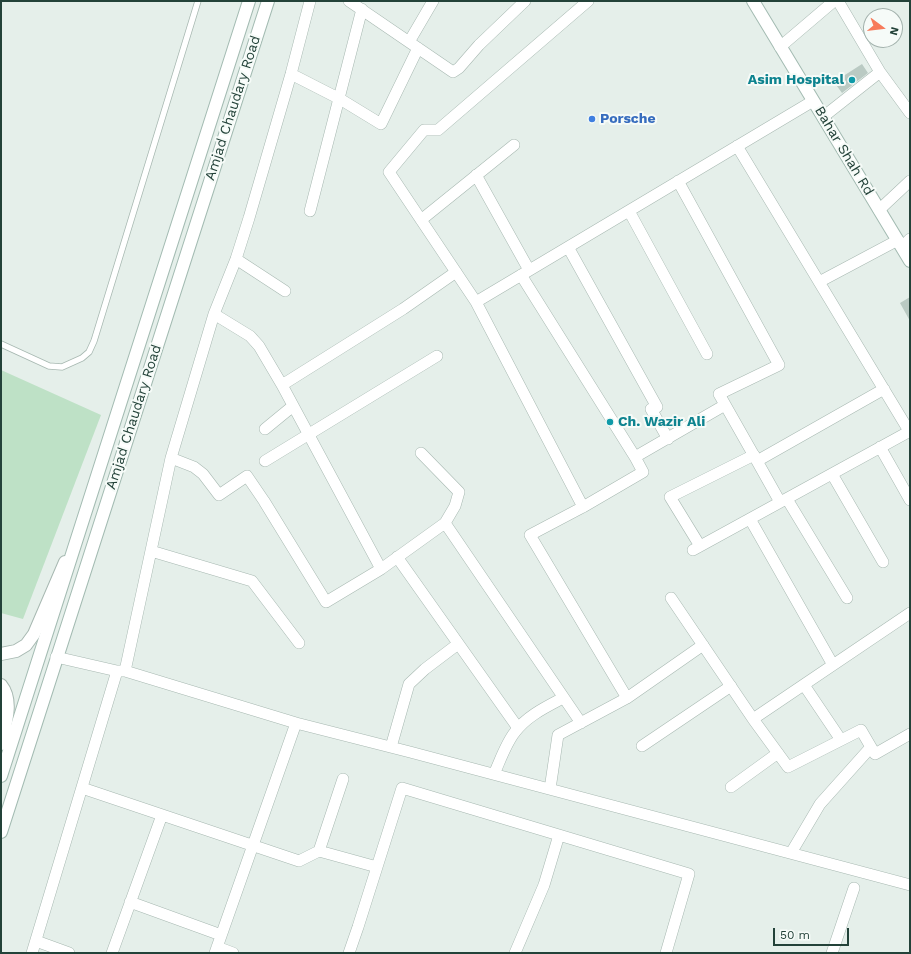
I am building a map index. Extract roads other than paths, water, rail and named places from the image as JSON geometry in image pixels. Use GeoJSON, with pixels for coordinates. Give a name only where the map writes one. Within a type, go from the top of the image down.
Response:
{"type":"FeatureCollection","features":[{"type":"Feature","properties":{"kind":"main road","name":"Amjad Chaudary Road"},"geometry":{"type":"LineString","coordinates":[[1,776],[89,505],[249,1]]}},
{"type":"Feature","properties":{"kind":"main road","name":"Amjad Chaudary Road"},"geometry":{"type":"LineString","coordinates":[[1,832],[268,1]]}},
{"type":"Feature","properties":{"kind":"main road","name":"Bahar Shah Rd"},"geometry":{"type":"LineString","coordinates":[[753,1],[879,210],[903,242],[910,260]]}},
{"type":"Feature","properties":{"kind":"main road"},"geometry":{"type":"LineString","coordinates":[[1,654],[16,651],[26,645],[34,634],[89,505]]}},
{"type":"Feature","properties":{"kind":"main road"},"geometry":{"type":"LineString","coordinates":[[1,685],[8,699],[1,744]]}},
{"type":"Feature","properties":{"kind":"street"},"geometry":{"type":"LineString","coordinates":[[32,953],[82,788],[121,672],[151,551],[171,458],[214,314],[236,259],[291,74],[310,1]]}},
{"type":"Feature","properties":{"kind":"street"},"geometry":{"type":"LineString","coordinates":[[349,1],[453,72],[459,68],[478,45],[525,1]]}},
{"type":"Feature","properties":{"kind":"street"},"geometry":{"type":"LineString","coordinates":[[291,74],[340,98],[381,124],[413,45],[433,1]]}},
{"type":"Feature","properties":{"kind":"street"},"geometry":{"type":"LineString","coordinates":[[583,507],[476,302],[389,172],[424,130],[438,130],[588,1]]}},
{"type":"Feature","properties":{"kind":"street"},"geometry":{"type":"LineString","coordinates":[[780,47],[834,1]]}},
{"type":"Feature","properties":{"kind":"street"},"geometry":{"type":"LineString","coordinates":[[838,1],[880,72],[909,109]]}},
{"type":"Feature","properties":{"kind":"street"},"geometry":{"type":"LineString","coordinates":[[310,211],[362,9]]}},
{"type":"Feature","properties":{"kind":"street"},"geometry":{"type":"LineString","coordinates":[[823,117],[880,72]]}},
{"type":"Feature","properties":{"kind":"street"},"geometry":{"type":"LineString","coordinates":[[476,302],[813,101]]}},
{"type":"Feature","properties":{"kind":"street"},"geometry":{"type":"LineString","coordinates":[[421,220],[514,145]]}},
{"type":"Feature","properties":{"kind":"street"},"geometry":{"type":"LineString","coordinates":[[737,146],[910,431],[697,548],[670,497],[756,458],[884,389]]}},
{"type":"Feature","properties":{"kind":"street"},"geometry":{"type":"LineString","coordinates":[[476,175],[525,273],[643,472],[583,507],[530,535],[628,698]]}},
{"type":"Feature","properties":{"kind":"street"},"geometry":{"type":"LineString","coordinates":[[678,181],[779,365],[719,394],[756,458],[847,598]]}},
{"type":"Feature","properties":{"kind":"street"},"geometry":{"type":"LineString","coordinates":[[879,210],[910,181]]}},
{"type":"Feature","properties":{"kind":"street"},"geometry":{"type":"LineString","coordinates":[[629,211],[707,354]]}},
{"type":"Feature","properties":{"kind":"street"},"geometry":{"type":"LineString","coordinates":[[819,282],[903,242]]}},
{"type":"Feature","properties":{"kind":"street"},"geometry":{"type":"LineString","coordinates":[[568,247],[657,407],[651,409],[668,439]]}},
{"type":"Feature","properties":{"kind":"street"},"geometry":{"type":"LineString","coordinates":[[236,259],[285,291]]}},
{"type":"Feature","properties":{"kind":"street"},"geometry":{"type":"LineString","coordinates":[[282,385],[403,309],[456,272]]}},
{"type":"Feature","properties":{"kind":"street"},"geometry":{"type":"LineString","coordinates":[[214,314],[250,336],[259,346],[282,385],[381,569]]}},
{"type":"Feature","properties":{"kind":"street"},"geometry":{"type":"LineString","coordinates":[[265,461],[436,356]]}},
{"type":"Feature","properties":{"kind":"street"},"geometry":{"type":"LineString","coordinates":[[635,457],[725,405]]}},
{"type":"Feature","properties":{"kind":"street"},"geometry":{"type":"LineString","coordinates":[[265,429],[293,406]]}},
{"type":"Feature","properties":{"kind":"street"},"geometry":{"type":"LineString","coordinates":[[880,447],[910,500]]}},
{"type":"Feature","properties":{"kind":"street"},"geometry":{"type":"LineString","coordinates":[[171,458],[194,467],[203,474],[219,496],[247,476],[326,602],[381,569],[445,523],[455,506],[459,492],[421,454]]}},
{"type":"Feature","properties":{"kind":"street"},"geometry":{"type":"LineString","coordinates":[[832,474],[883,562]]}},
{"type":"Feature","properties":{"kind":"street"},"geometry":{"type":"LineString","coordinates":[[750,519],[833,665]]}},
{"type":"Feature","properties":{"kind":"street"},"geometry":{"type":"LineString","coordinates":[[445,523],[581,723]]}},
{"type":"Feature","properties":{"kind":"street"},"geometry":{"type":"LineString","coordinates":[[151,551],[252,581],[300,643]]}},
{"type":"Feature","properties":{"kind":"street"},"geometry":{"type":"LineString","coordinates":[[397,557],[518,728]]}},
{"type":"Feature","properties":{"kind":"street"},"geometry":{"type":"LineString","coordinates":[[671,598],[788,767],[861,730],[876,754],[910,734]]}},
{"type":"Feature","properties":{"kind":"street"},"geometry":{"type":"LineString","coordinates":[[754,719],[910,613]]}},
{"type":"Feature","properties":{"kind":"street"},"geometry":{"type":"LineString","coordinates":[[391,747],[409,684],[424,669],[458,644]]}},
{"type":"Feature","properties":{"kind":"street"},"geometry":{"type":"LineString","coordinates":[[550,789],[558,735],[628,698],[703,645]]}},
{"type":"Feature","properties":{"kind":"street"},"geometry":{"type":"LineString","coordinates":[[56,657],[121,672],[296,723],[910,885]]}},
{"type":"Feature","properties":{"kind":"street"},"geometry":{"type":"LineString","coordinates":[[804,685],[841,740]]}},
{"type":"Feature","properties":{"kind":"street"},"geometry":{"type":"LineString","coordinates":[[642,746],[731,686]]}},
{"type":"Feature","properties":{"kind":"street"},"geometry":{"type":"LineString","coordinates":[[494,774],[514,733],[522,723],[539,711],[563,698]]}},
{"type":"Feature","properties":{"kind":"street"},"geometry":{"type":"LineString","coordinates":[[233,953],[216,950],[296,723]]}},
{"type":"Feature","properties":{"kind":"street"},"geometry":{"type":"LineString","coordinates":[[791,853],[820,804],[871,747]]}},
{"type":"Feature","properties":{"kind":"street"},"geometry":{"type":"LineString","coordinates":[[731,787],[778,753]]}},
{"type":"Feature","properties":{"kind":"street"},"geometry":{"type":"LineString","coordinates":[[319,851],[343,779]]}},
{"type":"Feature","properties":{"kind":"street"},"geometry":{"type":"LineString","coordinates":[[82,788],[299,861],[319,851],[377,868]]}},
{"type":"Feature","properties":{"kind":"street"},"geometry":{"type":"LineString","coordinates":[[349,953],[402,788],[689,874],[666,953]]}},
{"type":"Feature","properties":{"kind":"street"},"geometry":{"type":"LineString","coordinates":[[112,953],[162,815]]}},
{"type":"Feature","properties":{"kind":"street"},"geometry":{"type":"LineString","coordinates":[[515,953],[544,885],[559,835]]}},
{"type":"Feature","properties":{"kind":"street"},"geometry":{"type":"LineString","coordinates":[[832,953],[854,888]]}},
{"type":"Feature","properties":{"kind":"street"},"geometry":{"type":"LineString","coordinates":[[130,902],[222,935]]}},
{"type":"Feature","properties":{"kind":"street"},"geometry":{"type":"LineString","coordinates":[[36,941],[69,953]]}},
{"type":"Feature","properties":{"kind":"lane"},"geometry":{"type":"LineString","coordinates":[[1,344],[49,366],[62,367],[82,358],[89,352],[94,340],[198,1]]}},
{"type":"Feature","properties":{"kind":"place","name":"Asim Hospital"},"geometry":{"type":"Point","coordinates":[852,80]}},
{"type":"Feature","properties":{"kind":"place","name":"Porsche"},"geometry":{"type":"Point","coordinates":[592,119]}},
{"type":"Feature","properties":{"kind":"place","name":"Ch. Wazir Ali"},"geometry":{"type":"Point","coordinates":[610,422]}}]}
